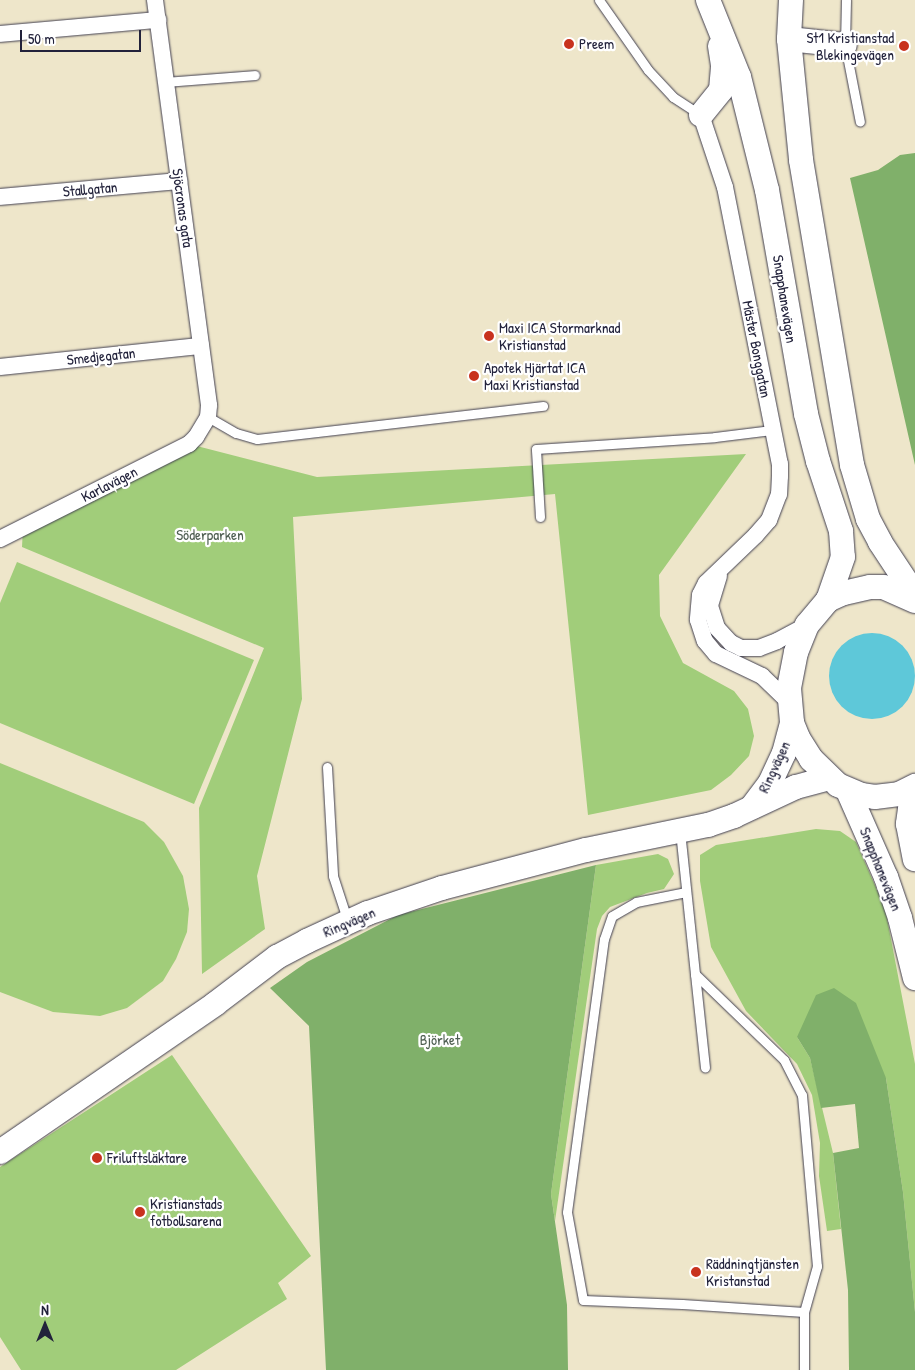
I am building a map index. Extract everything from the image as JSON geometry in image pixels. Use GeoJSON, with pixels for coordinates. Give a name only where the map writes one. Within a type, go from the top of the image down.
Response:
{"type":"FeatureCollection","features":[{"type":"Feature","properties":{"kind":"main road"},"geometry":{"type":"LineString","coordinates":[[791,0],[789,39],[801,160],[852,465],[868,519],[880,542],[915,595]]}},
{"type":"Feature","properties":{"kind":"main road"},"geometry":{"type":"LineString","coordinates":[[701,115],[721,90],[723,65],[711,7]]}},
{"type":"Feature","properties":{"kind":"main road","name":"Snapphanevägen"},"geometry":{"type":"LineString","coordinates":[[711,7],[739,77],[767,190],[806,414],[818,461],[841,531],[843,557],[828,600]]}},
{"type":"Feature","properties":{"kind":"main road"},"geometry":{"type":"LineString","coordinates":[[789,39],[845,45]]}},
{"type":"Feature","properties":{"kind":"main road"},"geometry":{"type":"LineString","coordinates":[[807,625],[828,600],[843,593],[870,587],[884,588],[915,601]]}},
{"type":"Feature","properties":{"kind":"main road","name":"Ringvägen"},"geometry":{"type":"LineString","coordinates":[[751,808],[774,776],[784,753],[791,713],[793,664],[807,625]]}},
{"type":"Feature","properties":{"kind":"main road"},"geometry":{"type":"LineString","coordinates":[[791,713],[798,738],[810,759],[839,784],[875,797],[899,794],[915,786]]}},
{"type":"Feature","properties":{"kind":"main road","name":"Snapphanevägen"},"geometry":{"type":"LineString","coordinates":[[839,784],[886,877],[900,918],[915,978]]}},
{"type":"Feature","properties":{"kind":"main road","name":"Ringvägen"},"geometry":{"type":"LineString","coordinates":[[0,1152],[215,1004],[277,957],[368,913],[442,888],[586,850],[708,825],[796,787],[839,784]]}},
{"type":"Feature","properties":{"kind":"main road"},"geometry":{"type":"LineString","coordinates":[[915,792],[908,824],[915,859]]}},
{"type":"Feature","properties":{"kind":"street","name":"Sjöcronas gata"},"geometry":{"type":"LineString","coordinates":[[155,0],[209,405],[208,417]]}},
{"type":"Feature","properties":{"kind":"street"},"geometry":{"type":"LineString","coordinates":[[0,34],[158,20]]}},
{"type":"Feature","properties":{"kind":"street","name":"Mäster Bonggatan"},"geometry":{"type":"LineString","coordinates":[[701,115],[725,187],[780,464],[779,494],[775,510],[756,535],[706,583],[700,595],[698,620],[705,641],[716,654],[762,676],[791,713]]}},
{"type":"Feature","properties":{"kind":"street","name":"Stallgatan"},"geometry":{"type":"LineString","coordinates":[[0,197],[179,181]]}},
{"type":"Feature","properties":{"kind":"street","name":"Smedjegatan"},"geometry":{"type":"LineString","coordinates":[[0,367],[201,346]]}},
{"type":"Feature","properties":{"kind":"street","name":"Karlavägen"},"geometry":{"type":"LineString","coordinates":[[0,539],[189,444],[196,437],[208,417]]}},
{"type":"Feature","properties":{"kind":"street"},"geometry":{"type":"LineString","coordinates":[[722,566],[710,606],[717,628],[731,643],[741,648],[759,648],[778,642],[807,625]]}},
{"type":"Feature","properties":{"kind":"lane"},"geometry":{"type":"LineString","coordinates":[[599,0],[648,70],[673,97],[701,115]]}},
{"type":"Feature","properties":{"kind":"lane"},"geometry":{"type":"LineString","coordinates":[[846,0],[845,45],[860,122]]}},
{"type":"Feature","properties":{"kind":"lane"},"geometry":{"type":"LineString","coordinates":[[166,82],[255,75]]}},
{"type":"Feature","properties":{"kind":"lane"},"geometry":{"type":"LineString","coordinates":[[208,417],[236,433],[257,438],[543,406]]}},
{"type":"Feature","properties":{"kind":"lane"},"geometry":{"type":"LineString","coordinates":[[540,517],[536,449],[715,437],[772,430]]}},
{"type":"Feature","properties":{"kind":"lane"},"geometry":{"type":"LineString","coordinates":[[327,767],[333,876],[348,922]]}},
{"type":"Feature","properties":{"kind":"lane"},"geometry":{"type":"LineString","coordinates":[[680,831],[705,1067]]}},
{"type":"Feature","properties":{"kind":"lane"},"geometry":{"type":"LineString","coordinates":[[686,892],[636,902],[612,916],[604,939],[567,1212],[583,1300],[804,1312]]}},
{"type":"Feature","properties":{"kind":"lane"},"geometry":{"type":"LineString","coordinates":[[695,974],[784,1060],[802,1095],[817,1266],[804,1312],[804,1370]]}},
{"type":"Feature","properties":{"kind":"green space"},"geometry":{"type":"Polygon","coordinates":[[[915,153],[915,465],[850,178],[878,170],[900,155],[915,153]]]}},
{"type":"Feature","properties":{"kind":"green space","name":"Söderparken"},"geometry":{"type":"Polygon","coordinates":[[[189,444],[317,477],[746,454],[659,575],[660,616],[683,663],[734,691],[748,709],[754,736],[749,756],[731,775],[711,790],[588,815],[555,494],[293,517],[302,699],[257,876],[265,929],[202,974],[199,808],[264,648],[22,547],[23,527],[189,444]]]}},
{"type":"Feature","properties":{"kind":"green space"},"geometry":{"type":"Polygon","coordinates":[[[17,562],[254,660],[194,804],[0,723],[0,603],[17,562]]]}},
{"type":"Feature","properties":{"kind":"green space"},"geometry":{"type":"Polygon","coordinates":[[[0,763],[144,822],[164,842],[183,876],[189,909],[187,932],[176,959],[163,981],[127,1008],[100,1016],[53,1012],[0,992],[0,763]]]}},
{"type":"Feature","properties":{"kind":"green space"},"geometry":{"type":"Polygon","coordinates":[[[816,829],[840,831],[856,842],[885,908],[915,1064],[915,1312],[903,1192],[886,1078],[797,1037],[810,1058],[833,1153],[841,1229],[827,1231],[819,1176],[820,1143],[812,1095],[797,1064],[746,1011],[711,947],[700,881],[700,855],[716,845],[816,829]]]}},
{"type":"Feature","properties":{"kind":"green space"},"geometry":{"type":"Polygon","coordinates":[[[658,854],[668,859],[674,874],[664,889],[647,893],[610,907],[602,916],[597,929],[555,1221],[551,1194],[596,865],[658,854]]]}},
{"type":"Feature","properties":{"kind":"green space","name":"Björket"},"geometry":{"type":"Polygon","coordinates":[[[596,865],[551,1194],[567,1305],[568,1370],[326,1370],[309,1026],[270,988],[307,962],[398,915],[596,865]]]}},
{"type":"Feature","properties":{"kind":"green space"},"geometry":{"type":"Polygon","coordinates":[[[834,988],[856,1003],[886,1078],[903,1192],[915,1312],[915,1370],[849,1370],[848,1290],[833,1153],[859,1148],[855,1104],[821,1108],[810,1058],[797,1037],[816,995],[834,988]]]}},
{"type":"Feature","properties":{"kind":"green space","name":"Kristianstads fotbollsarena"},"geometry":{"type":"Polygon","coordinates":[[[172,1055],[311,1256],[278,1283],[287,1299],[176,1370],[21,1370],[0,1337],[0,1167],[172,1055]]]}},
{"type":"Feature","properties":{"kind":"water"},"geometry":{"type":"Polygon","coordinates":[[[872,633],[888,636],[896,640],[908,652],[912,660],[915,676],[912,692],[908,700],[896,712],[888,716],[872,719],[856,716],[848,712],[836,700],[832,692],[829,676],[832,660],[836,652],[848,640],[856,636],[872,633]]]}},
{"type":"Feature","properties":{"kind":"place","name":"Preem"},"geometry":{"type":"Point","coordinates":[569,44]}},
{"type":"Feature","properties":{"kind":"place","name":"St1 Kristianstad Blekingevägen"},"geometry":{"type":"Point","coordinates":[904,46]}},
{"type":"Feature","properties":{"kind":"place","name":"Maxi ICA Stormarknad Kristianstad"},"geometry":{"type":"Point","coordinates":[489,336]}},
{"type":"Feature","properties":{"kind":"place","name":"Apotek Hjärtat ICA Maxi Kristianstad"},"geometry":{"type":"Point","coordinates":[474,376]}},
{"type":"Feature","properties":{"kind":"place","name":"Friluftsläktare"},"geometry":{"type":"Point","coordinates":[97,1158]}},
{"type":"Feature","properties":{"kind":"place","name":"Kristianstads fotbollsarena"},"geometry":{"type":"Point","coordinates":[140,1212]}},
{"type":"Feature","properties":{"kind":"place","name":"Räddningtjänsten Kristanstad"},"geometry":{"type":"Point","coordinates":[696,1272]}}]}
